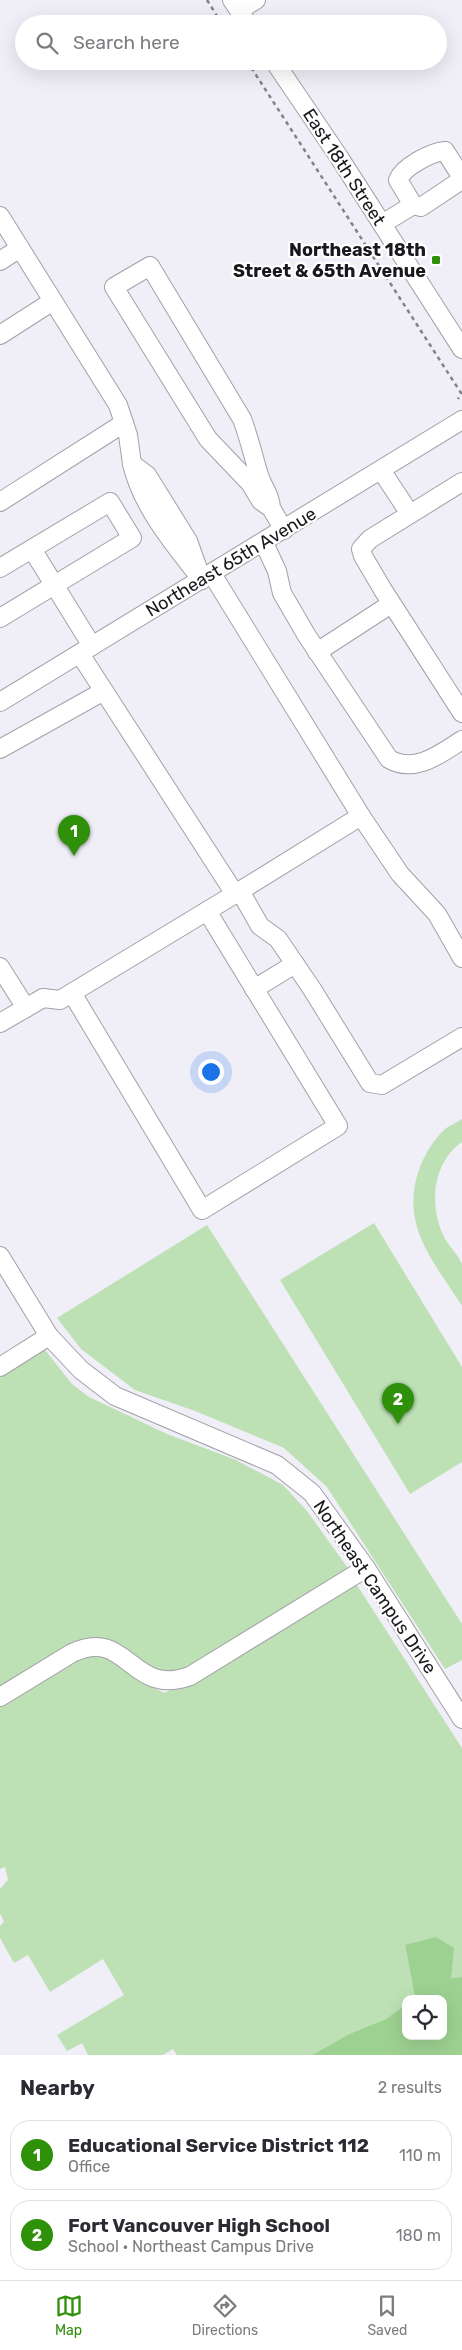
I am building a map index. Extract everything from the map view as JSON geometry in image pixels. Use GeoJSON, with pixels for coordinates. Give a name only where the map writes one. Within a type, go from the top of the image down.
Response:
{"type":"FeatureCollection","features":[{"type":"Feature","properties":{"kind":"street"},"geometry":{"type":"LineString","coordinates":[[240,11],[256,0]]}},
{"type":"Feature","properties":{"kind":"street","name":"East 18th Street"},"geometry":{"type":"LineString","coordinates":[[280,70],[462,349]]}},
{"type":"Feature","properties":{"kind":"street"},"geometry":{"type":"LineString","coordinates":[[445,151],[459,168],[461,176],[457,183],[421,207],[413,205],[398,180],[401,173],[436,152],[445,151]]}},
{"type":"Feature","properties":{"kind":"street"},"geometry":{"type":"LineString","coordinates":[[382,224],[413,205]]}},
{"type":"Feature","properties":{"kind":"street"},"geometry":{"type":"LineString","coordinates":[[0,216],[118,405],[124,423],[132,464],[148,475],[188,541],[207,577],[360,816],[400,874],[437,914],[462,958]]}},
{"type":"Feature","properties":{"kind":"street"},"geometry":{"type":"LineString","coordinates":[[0,261],[20,248]]}},
{"type":"Feature","properties":{"kind":"street"},"geometry":{"type":"LineString","coordinates":[[271,508],[270,496],[260,477],[252,443],[242,419],[150,266],[114,287],[208,439],[250,484],[261,500],[271,508],[284,530]]}},
{"type":"Feature","properties":{"kind":"street"},"geometry":{"type":"LineString","coordinates":[[0,335],[53,302]]}},
{"type":"Feature","properties":{"kind":"street","name":"Northeast 65th Avenue"},"geometry":{"type":"LineString","coordinates":[[0,702],[264,543],[462,420]]}},
{"type":"Feature","properties":{"kind":"street"},"geometry":{"type":"LineString","coordinates":[[0,502],[124,423]]}},
{"type":"Feature","properties":{"kind":"street"},"geometry":{"type":"LineString","coordinates":[[381,470],[410,514]]}},
{"type":"Feature","properties":{"kind":"street"},"geometry":{"type":"LineString","coordinates":[[461,486],[370,539],[363,545],[363,556],[391,604],[462,713]]}},
{"type":"Feature","properties":{"kind":"street"},"geometry":{"type":"LineString","coordinates":[[0,568],[110,502],[132,538],[0,618]]}},
{"type":"Feature","properties":{"kind":"street"},"geometry":{"type":"LineString","coordinates":[[264,543],[277,571],[282,593],[317,652],[389,759],[399,765],[425,762],[462,740]]}},
{"type":"Feature","properties":{"kind":"street"},"geometry":{"type":"LineString","coordinates":[[32,549],[55,586],[104,691],[260,926],[278,940],[295,964],[370,1084],[382,1085],[462,1037]]}},
{"type":"Feature","properties":{"kind":"street"},"geometry":{"type":"LineString","coordinates":[[317,652],[391,604]]}},
{"type":"Feature","properties":{"kind":"street"},"geometry":{"type":"LineString","coordinates":[[0,749],[104,691]]}},
{"type":"Feature","properties":{"kind":"street"},"geometry":{"type":"LineString","coordinates":[[0,1023],[43,998],[60,1000],[72,994],[360,816]]}},
{"type":"Feature","properties":{"kind":"street"},"geometry":{"type":"LineString","coordinates":[[72,994],[202,1210],[338,1126],[207,911]]}},
{"type":"Feature","properties":{"kind":"street"},"geometry":{"type":"LineString","coordinates":[[254,989],[295,964]]}},
{"type":"Feature","properties":{"kind":"street"},"geometry":{"type":"LineString","coordinates":[[0,967],[26,1008]]}},
{"type":"Feature","properties":{"kind":"street","name":"Northeast Campus Drive"},"geometry":{"type":"LineString","coordinates":[[0,1256],[49,1336],[81,1370],[115,1396],[277,1465],[312,1493],[366,1568],[462,1719]]}},
{"type":"Feature","properties":{"kind":"street"},"geometry":{"type":"LineString","coordinates":[[0,1367],[49,1336]]}},
{"type":"Feature","properties":{"kind":"street"},"geometry":{"type":"LineString","coordinates":[[0,1697],[84,1647],[97,1646],[110,1649],[149,1677],[163,1681],[177,1680],[190,1676],[366,1568]]}},
{"type":"Feature","properties":{"kind":"path"},"geometry":{"type":"LineString","coordinates":[[207,0],[216,15]]}},
{"type":"Feature","properties":{"kind":"path"},"geometry":{"type":"LineString","coordinates":[[253,70],[461,393],[458,399]]}},
{"type":"Feature","properties":{"kind":"green space"},"geometry":{"type":"Polygon","coordinates":[[[462,1119],[462,1142],[444,1162],[439,1174],[435,1200],[440,1227],[445,1239],[462,1264],[462,1306],[428,1253],[418,1231],[415,1219],[414,1195],[418,1172],[428,1150],[443,1131],[462,1119]]]}},
{"type":"Feature","properties":{"kind":"green space"},"geometry":{"type":"Polygon","coordinates":[[[374,1223],[462,1367],[462,1462],[410,1494],[280,1280],[374,1223]]]}},
{"type":"Feature","properties":{"kind":"green space"},"geometry":{"type":"Polygon","coordinates":[[[207,1225],[462,1624],[462,1660],[445,1669],[327,1487],[284,1448],[195,1411],[135,1390],[81,1349],[57,1318],[207,1225]]]}},
{"type":"Feature","properties":{"kind":"green space"},"geometry":{"type":"Polygon","coordinates":[[[45,1350],[72,1384],[89,1397],[167,1434],[236,1460],[283,1485],[307,1511],[350,1571],[192,1670],[162,1676],[114,1644],[0,1692],[0,1378],[45,1350]]]}},
{"type":"Feature","properties":{"kind":"green space"},"geometry":{"type":"Polygon","coordinates":[[[353,1579],[462,1748],[462,1977],[451,1978],[405,1945],[415,1995],[402,1995],[402,2007],[386,2019],[349,2034],[312,2055],[177,2055],[173,2049],[163,2055],[88,2055],[82,2043],[67,2051],[57,2035],[124,1995],[103,1959],[50,1992],[28,1955],[14,1963],[0,1938],[0,1926],[4,1922],[0,1913],[0,1889],[8,1880],[5,1867],[0,1869],[0,1705],[78,1656],[112,1654],[145,1683],[164,1693],[212,1671],[353,1579]]]}},
{"type":"Feature","properties":{"kind":"green space"},"geometry":{"type":"Polygon","coordinates":[[[436,1937],[454,1948],[451,1978],[462,1977],[462,2055],[312,2055],[349,2034],[386,2019],[402,2007],[402,2040],[447,2040],[447,1995],[415,1995],[405,1945],[436,1937]]]}},
{"type":"Feature","properties":{"kind":"place","name":"Northeast 18th Street & 65th Avenue"},"geometry":{"type":"Point","coordinates":[436,260]}},
{"type":"Feature","properties":{"kind":"place","name":"Educational Service District 112"},"geometry":{"type":"Point","coordinates":[74,856]}},
{"type":"Feature","properties":{"kind":"place","name":"Fort Vancouver High School"},"geometry":{"type":"Point","coordinates":[398,1424]}}]}
